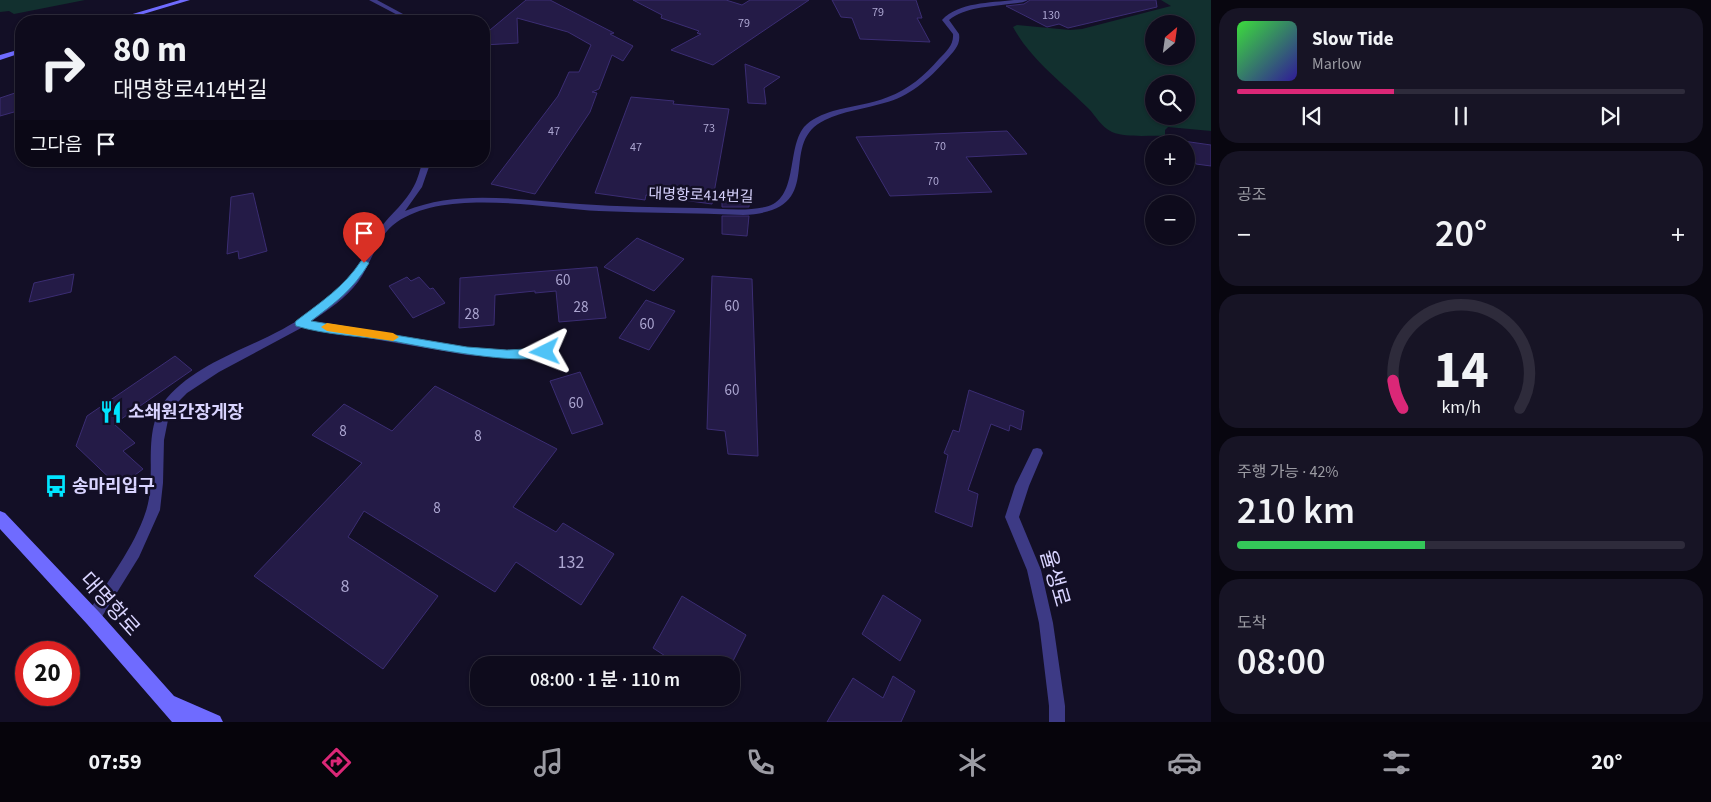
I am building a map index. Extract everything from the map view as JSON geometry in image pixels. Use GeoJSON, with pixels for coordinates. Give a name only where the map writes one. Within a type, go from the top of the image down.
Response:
{"type":"FeatureCollection","features":[{"type":"Feature","properties":{"kind":"main road"},"geometry":{"type":"LineString","coordinates":[[134,15],[187,0]]}},
{"type":"Feature","properties":{"kind":"main road"},"geometry":{"type":"LineString","coordinates":[[0,58],[15,53]]}},
{"type":"Feature","properties":{"kind":"main road","name":"대명항로"},"geometry":{"type":"LineString","coordinates":[[0,518],[93,618],[184,722]]}},
{"type":"Feature","properties":{"kind":"main road"},"geometry":{"type":"LineString","coordinates":[[168,703],[214,722]]}},
{"type":"Feature","properties":{"kind":"lane"},"geometry":{"type":"LineString","coordinates":[[372,0],[401,15]]}},
{"type":"Feature","properties":{"kind":"lane","name":"대명항로414번길"},"geometry":{"type":"LineString","coordinates":[[394,219],[433,206],[488,199],[580,207],[769,211],[787,198],[791,189],[799,147],[808,127],[831,115],[891,99],[918,82],[955,45],[957,40],[955,32],[945,20],[953,14],[975,7],[1025,0]]}},
{"type":"Feature","properties":{"kind":"lane"},"geometry":{"type":"LineString","coordinates":[[93,618],[137,546],[154,508],[159,430],[163,415],[171,402],[202,377],[300,323],[340,294],[354,279],[375,242],[418,187],[425,167]]}},
{"type":"Feature","properties":{"kind":"lane"},"geometry":{"type":"LineString","coordinates":[[300,323],[394,337],[467,351],[507,354],[545,352]]}},
{"type":"Feature","properties":{"kind":"lane","name":"율생로"},"geometry":{"type":"LineString","coordinates":[[1037,453],[1022,486],[1012,517],[1034,570],[1046,623],[1057,706],[1057,722]]}},
{"type":"Feature","properties":{"kind":"green space"},"geometry":{"type":"Polygon","coordinates":[[[0,0],[85,0],[14,14],[9,11],[0,12],[0,0]]]}},
{"type":"Feature","properties":{"kind":"green space"},"geometry":{"type":"Polygon","coordinates":[[[1161,0],[1211,0],[1211,131],[1168,127],[1165,130],[1165,135],[1131,136],[1108,130],[1038,60],[1020,39],[1013,27],[1017,25],[1070,30],[1082,29],[1171,6],[1161,0]]]}},
{"type":"Feature","properties":{"kind":"building"},"geometry":{"type":"Polygon","coordinates":[[[526,0],[550,0],[614,33],[610,34],[633,46],[623,61],[612,55],[599,89],[592,92],[597,93],[590,112],[535,194],[491,184],[558,96],[569,72],[579,72],[591,45],[568,32],[517,18],[518,43],[490,45],[490,30],[526,0]]]}},
{"type":"Feature","properties":{"kind":"building"},"geometry":{"type":"Polygon","coordinates":[[[633,0],[726,0],[742,5],[750,0],[809,0],[713,65],[671,50],[701,34],[697,33],[699,31],[661,18],[662,15],[633,0]]]}},
{"type":"Feature","properties":{"kind":"building"},"geometry":{"type":"Polygon","coordinates":[[[832,0],[916,0],[922,18],[917,18],[930,42],[860,39],[852,18],[841,17],[832,0]]]}},
{"type":"Feature","properties":{"kind":"building"},"geometry":{"type":"Polygon","coordinates":[[[1030,0],[1156,0],[1157,7],[1068,28],[1059,24],[1047,27],[1006,6],[1024,4],[1030,0]]]}},
{"type":"Feature","properties":{"kind":"building"},"geometry":{"type":"Polygon","coordinates":[[[745,64],[780,77],[764,88],[766,104],[748,103],[745,64]]]}},
{"type":"Feature","properties":{"kind":"building"},"geometry":{"type":"Polygon","coordinates":[[[15,93],[15,112],[0,116],[0,98],[15,93]]]}},
{"type":"Feature","properties":{"kind":"building"},"geometry":{"type":"Polygon","coordinates":[[[631,97],[674,101],[673,104],[729,109],[712,204],[646,195],[645,200],[595,193],[631,97]]]}},
{"type":"Feature","properties":{"kind":"building"},"geometry":{"type":"Polygon","coordinates":[[[1007,131],[1027,154],[966,157],[992,192],[890,196],[856,137],[1007,131]]]}},
{"type":"Feature","properties":{"kind":"building"},"geometry":{"type":"Polygon","coordinates":[[[1195,143],[1211,145],[1211,166],[1196,164],[1195,143]]]}},
{"type":"Feature","properties":{"kind":"building"},"geometry":{"type":"Polygon","coordinates":[[[722,190],[750,193],[749,207],[722,207],[722,190]]]}},
{"type":"Feature","properties":{"kind":"building"},"geometry":{"type":"Polygon","coordinates":[[[253,193],[267,251],[239,259],[238,251],[227,254],[231,197],[253,193]]]}},
{"type":"Feature","properties":{"kind":"building"},"geometry":{"type":"Polygon","coordinates":[[[722,216],[749,216],[747,236],[722,234],[722,216]]]}},
{"type":"Feature","properties":{"kind":"building"},"geometry":{"type":"Polygon","coordinates":[[[637,238],[684,259],[654,291],[604,267],[637,238]]]}},
{"type":"Feature","properties":{"kind":"building"},"geometry":{"type":"Polygon","coordinates":[[[597,267],[606,318],[559,322],[556,291],[535,293],[535,291],[495,295],[494,325],[459,328],[460,278],[597,267]]]}},
{"type":"Feature","properties":{"kind":"building"},"geometry":{"type":"Polygon","coordinates":[[[74,274],[71,292],[29,302],[34,283],[74,274]]]}},
{"type":"Feature","properties":{"kind":"building"},"geometry":{"type":"Polygon","coordinates":[[[712,276],[752,279],[758,456],[728,454],[725,431],[707,429],[712,276]]]}},
{"type":"Feature","properties":{"kind":"building"},"geometry":{"type":"Polygon","coordinates":[[[407,277],[411,281],[419,277],[430,289],[433,288],[445,303],[413,318],[389,286],[407,277]]]}},
{"type":"Feature","properties":{"kind":"building"},"geometry":{"type":"Polygon","coordinates":[[[646,300],[675,311],[649,350],[619,338],[646,300]]]}},
{"type":"Feature","properties":{"kind":"building"},"geometry":{"type":"Polygon","coordinates":[[[175,356],[192,370],[114,424],[135,443],[123,451],[143,469],[119,487],[76,446],[87,416],[175,356]]]}},
{"type":"Feature","properties":{"kind":"building"},"geometry":{"type":"Polygon","coordinates":[[[580,372],[603,424],[572,434],[550,381],[580,372]]]}},
{"type":"Feature","properties":{"kind":"building"},"geometry":{"type":"Polygon","coordinates":[[[435,386],[557,449],[513,507],[556,532],[563,523],[614,554],[581,605],[516,562],[495,592],[364,511],[348,537],[438,596],[383,669],[254,576],[362,463],[312,435],[344,404],[392,431],[435,386]]]}},
{"type":"Feature","properties":{"kind":"building"},"geometry":{"type":"Polygon","coordinates":[[[969,390],[1024,411],[1021,430],[1010,425],[1009,431],[991,424],[968,490],[978,494],[972,527],[935,512],[948,455],[944,453],[953,430],[959,432],[969,390]]]}},
{"type":"Feature","properties":{"kind":"building"},"geometry":{"type":"Polygon","coordinates":[[[883,595],[921,620],[900,661],[862,634],[883,595]]]}},
{"type":"Feature","properties":{"kind":"building"},"geometry":{"type":"Polygon","coordinates":[[[682,596],[746,635],[736,656],[665,656],[653,648],[682,596]]]}},
{"type":"Feature","properties":{"kind":"building"},"geometry":{"type":"Polygon","coordinates":[[[893,676],[915,691],[901,722],[827,722],[853,678],[883,698],[893,676]]]}},
{"type":"Feature","properties":{"kind":"slow traffic"},"geometry":{"type":"LineString","coordinates":[[327,327],[393,337]]}},
{"type":"Feature","properties":{"kind":"place","name":"소쇄원간장게장"},"geometry":{"type":"Point","coordinates":[111,412]}},
{"type":"Feature","properties":{"kind":"place","name":"송마리입구"},"geometry":{"type":"Point","coordinates":[56,486]}},
{"type":"Feature","properties":{"kind":"route"},"geometry":{"type":"LineString","coordinates":[[364,263],[354,279],[340,294],[300,323],[394,337],[467,351],[507,354],[545,352]]}}]}
